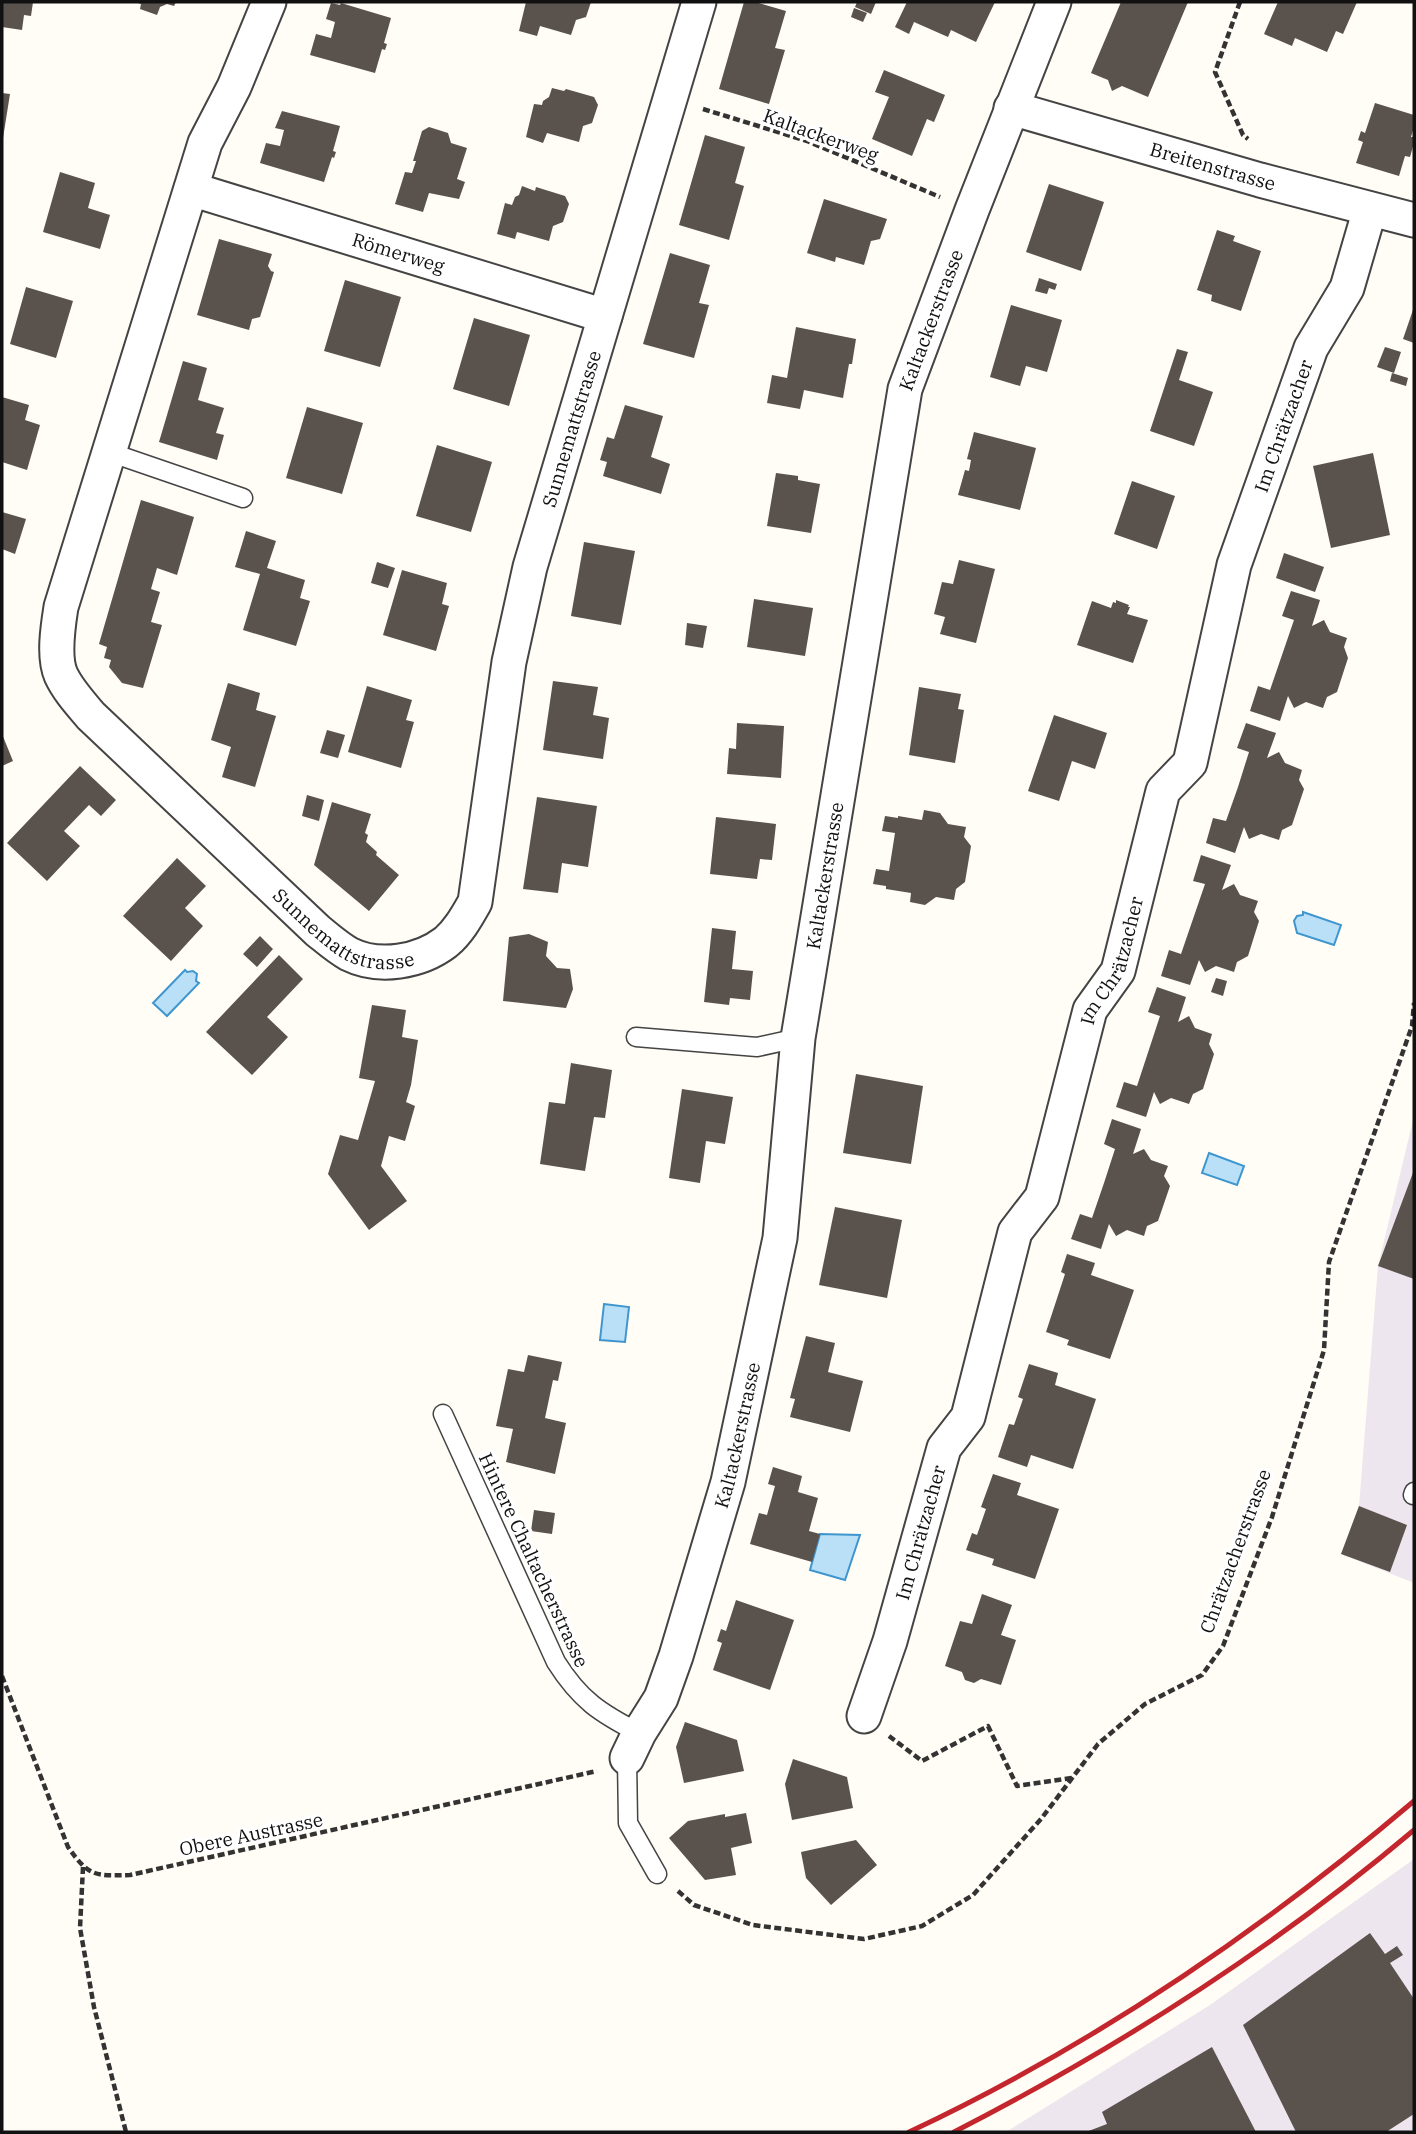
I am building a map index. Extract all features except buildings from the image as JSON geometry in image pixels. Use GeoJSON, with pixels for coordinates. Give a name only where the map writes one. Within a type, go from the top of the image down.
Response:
{"type":"FeatureCollection","features":[{"type":"Feature","properties":{"kind":"street","name":"Sunnemattstrasse"},"geometry":{"type":"LineString","coordinates":[[269,2],[234,87],[205,143],[61,607],[57,637],[60,672],[74,696],[91,716],[318,932],[349,954],[375,962],[405,961],[427,953],[447,941],[463,924],[475,902],[509,662],[530,567],[699,2]]}},
{"type":"Feature","properties":{"kind":"street","name":"Kaltackerstrasse"},"geometry":{"type":"LineString","coordinates":[[633,1745],[661,1699],[728,1482],[780,1238],[798,1038],[905,389],[1054,2]]}},
{"type":"Feature","properties":{"kind":"street","name":"Breitenstrasse"},"geometry":{"type":"LineString","coordinates":[[1012,108],[1260,180],[1414,220]]}},
{"type":"Feature","properties":{"kind":"street","name":"Römerweg"},"geometry":{"type":"LineString","coordinates":[[191,189],[605,316]]}},
{"type":"Feature","properties":{"kind":"street","name":"Im Chrätzacher"},"geometry":{"type":"LineString","coordinates":[[864,1716],[890,1641],[944,1448],[968,1417],[1015,1232],[1042,1197],[1090,1010],[1118,971],[1163,791],[1189,763],[1234,565],[1311,348],[1347,288],[1370,209]]}},
{"type":"Feature","properties":{"kind":"lane"},"geometry":{"type":"LineString","coordinates":[[109,452],[243,498]]}},
{"type":"Feature","properties":{"kind":"lane"},"geometry":{"type":"LineString","coordinates":[[636,1037],[757,1047],[798,1038]]}},
{"type":"Feature","properties":{"kind":"lane","name":"Hintere Chaltacherstrasse"},"geometry":{"type":"LineString","coordinates":[[443,1414],[556,1662],[569,1683],[586,1701],[608,1717],[633,1745]]}},
{"type":"Feature","properties":{"kind":"lane"},"geometry":{"type":"LineString","coordinates":[[633,1745],[628,1823],[657,1874]]}},
{"type":"Feature","properties":{"kind":"path"},"geometry":{"type":"LineString","coordinates":[[1240,2],[1215,72],[1243,135],[1266,154],[1260,180]]}},
{"type":"Feature","properties":{"kind":"path","name":"Kaltackerweg"},"geometry":{"type":"LineString","coordinates":[[668,99],[807,142],[942,197]]}},
{"type":"Feature","properties":{"kind":"path","name":"Chrätzacherstrasse"},"geometry":{"type":"LineString","coordinates":[[657,1874],[694,1905],[753,1925],[864,1939],[922,1926],[973,1895],[1041,1819],[1098,1744],[1146,1703],[1202,1675],[1223,1646],[1272,1517],[1324,1350],[1329,1262],[1412,1026],[1414,1003]]}},
{"type":"Feature","properties":{"kind":"path"},"geometry":{"type":"LineString","coordinates":[[2,1676],[68,1847],[83,1867],[80,1928],[94,2007],[126,2132]]}},
{"type":"Feature","properties":{"kind":"path"},"geometry":{"type":"LineString","coordinates":[[864,1716],[922,1761],[988,1726],[1017,1786],[1073,1778]]}},
{"type":"Feature","properties":{"kind":"path","name":"Obere Austrasse"},"geometry":{"type":"LineString","coordinates":[[83,1867],[104,1876],[130,1875],[595,1772],[633,1745]]}},
{"type":"Feature","properties":{"kind":"shaded area"},"geometry":{"type":"Polygon","coordinates":[[[1414,1116],[1414,1583],[1341,1554],[1359,1506],[1378,1266],[1414,1116]]]}},
{"type":"Feature","properties":{"kind":"shaded area"},"geometry":{"type":"Polygon","coordinates":[[[1414,1859],[1414,2132],[1006,2132],[1210,2005],[1414,1859]]]}},
{"type":"Feature","properties":{"kind":"water"},"geometry":{"type":"Polygon","coordinates":[[[1303,912],[1341,925],[1334,945],[1297,933],[1294,921],[1297,916],[1303,915],[1303,912]]]}},
{"type":"Feature","properties":{"kind":"water"},"geometry":{"type":"Polygon","coordinates":[[[185,970],[197,974],[196,981],[199,983],[167,1016],[153,1003],[185,970]]]}},
{"type":"Feature","properties":{"kind":"water"},"geometry":{"type":"Polygon","coordinates":[[[1209,1153],[1244,1166],[1237,1185],[1202,1173],[1209,1153]]]}},
{"type":"Feature","properties":{"kind":"water"},"geometry":{"type":"Polygon","coordinates":[[[604,1304],[629,1307],[625,1342],[600,1340],[604,1304]]]}},
{"type":"Feature","properties":{"kind":"water"},"geometry":{"type":"Polygon","coordinates":[[[820,1534],[860,1535],[845,1580],[810,1570],[820,1534]]]}},
{"type":"Feature","properties":{"kind":"railway"},"geometry":{"type":"LineString","coordinates":[[909,2132],[1044,2062],[1173,1983],[1296,1895],[1414,1801]]}},
{"type":"Feature","properties":{"kind":"railway"},"geometry":{"type":"LineString","coordinates":[[954,2132],[1075,2066],[1193,1994],[1306,1916],[1414,1830]]}}]}
